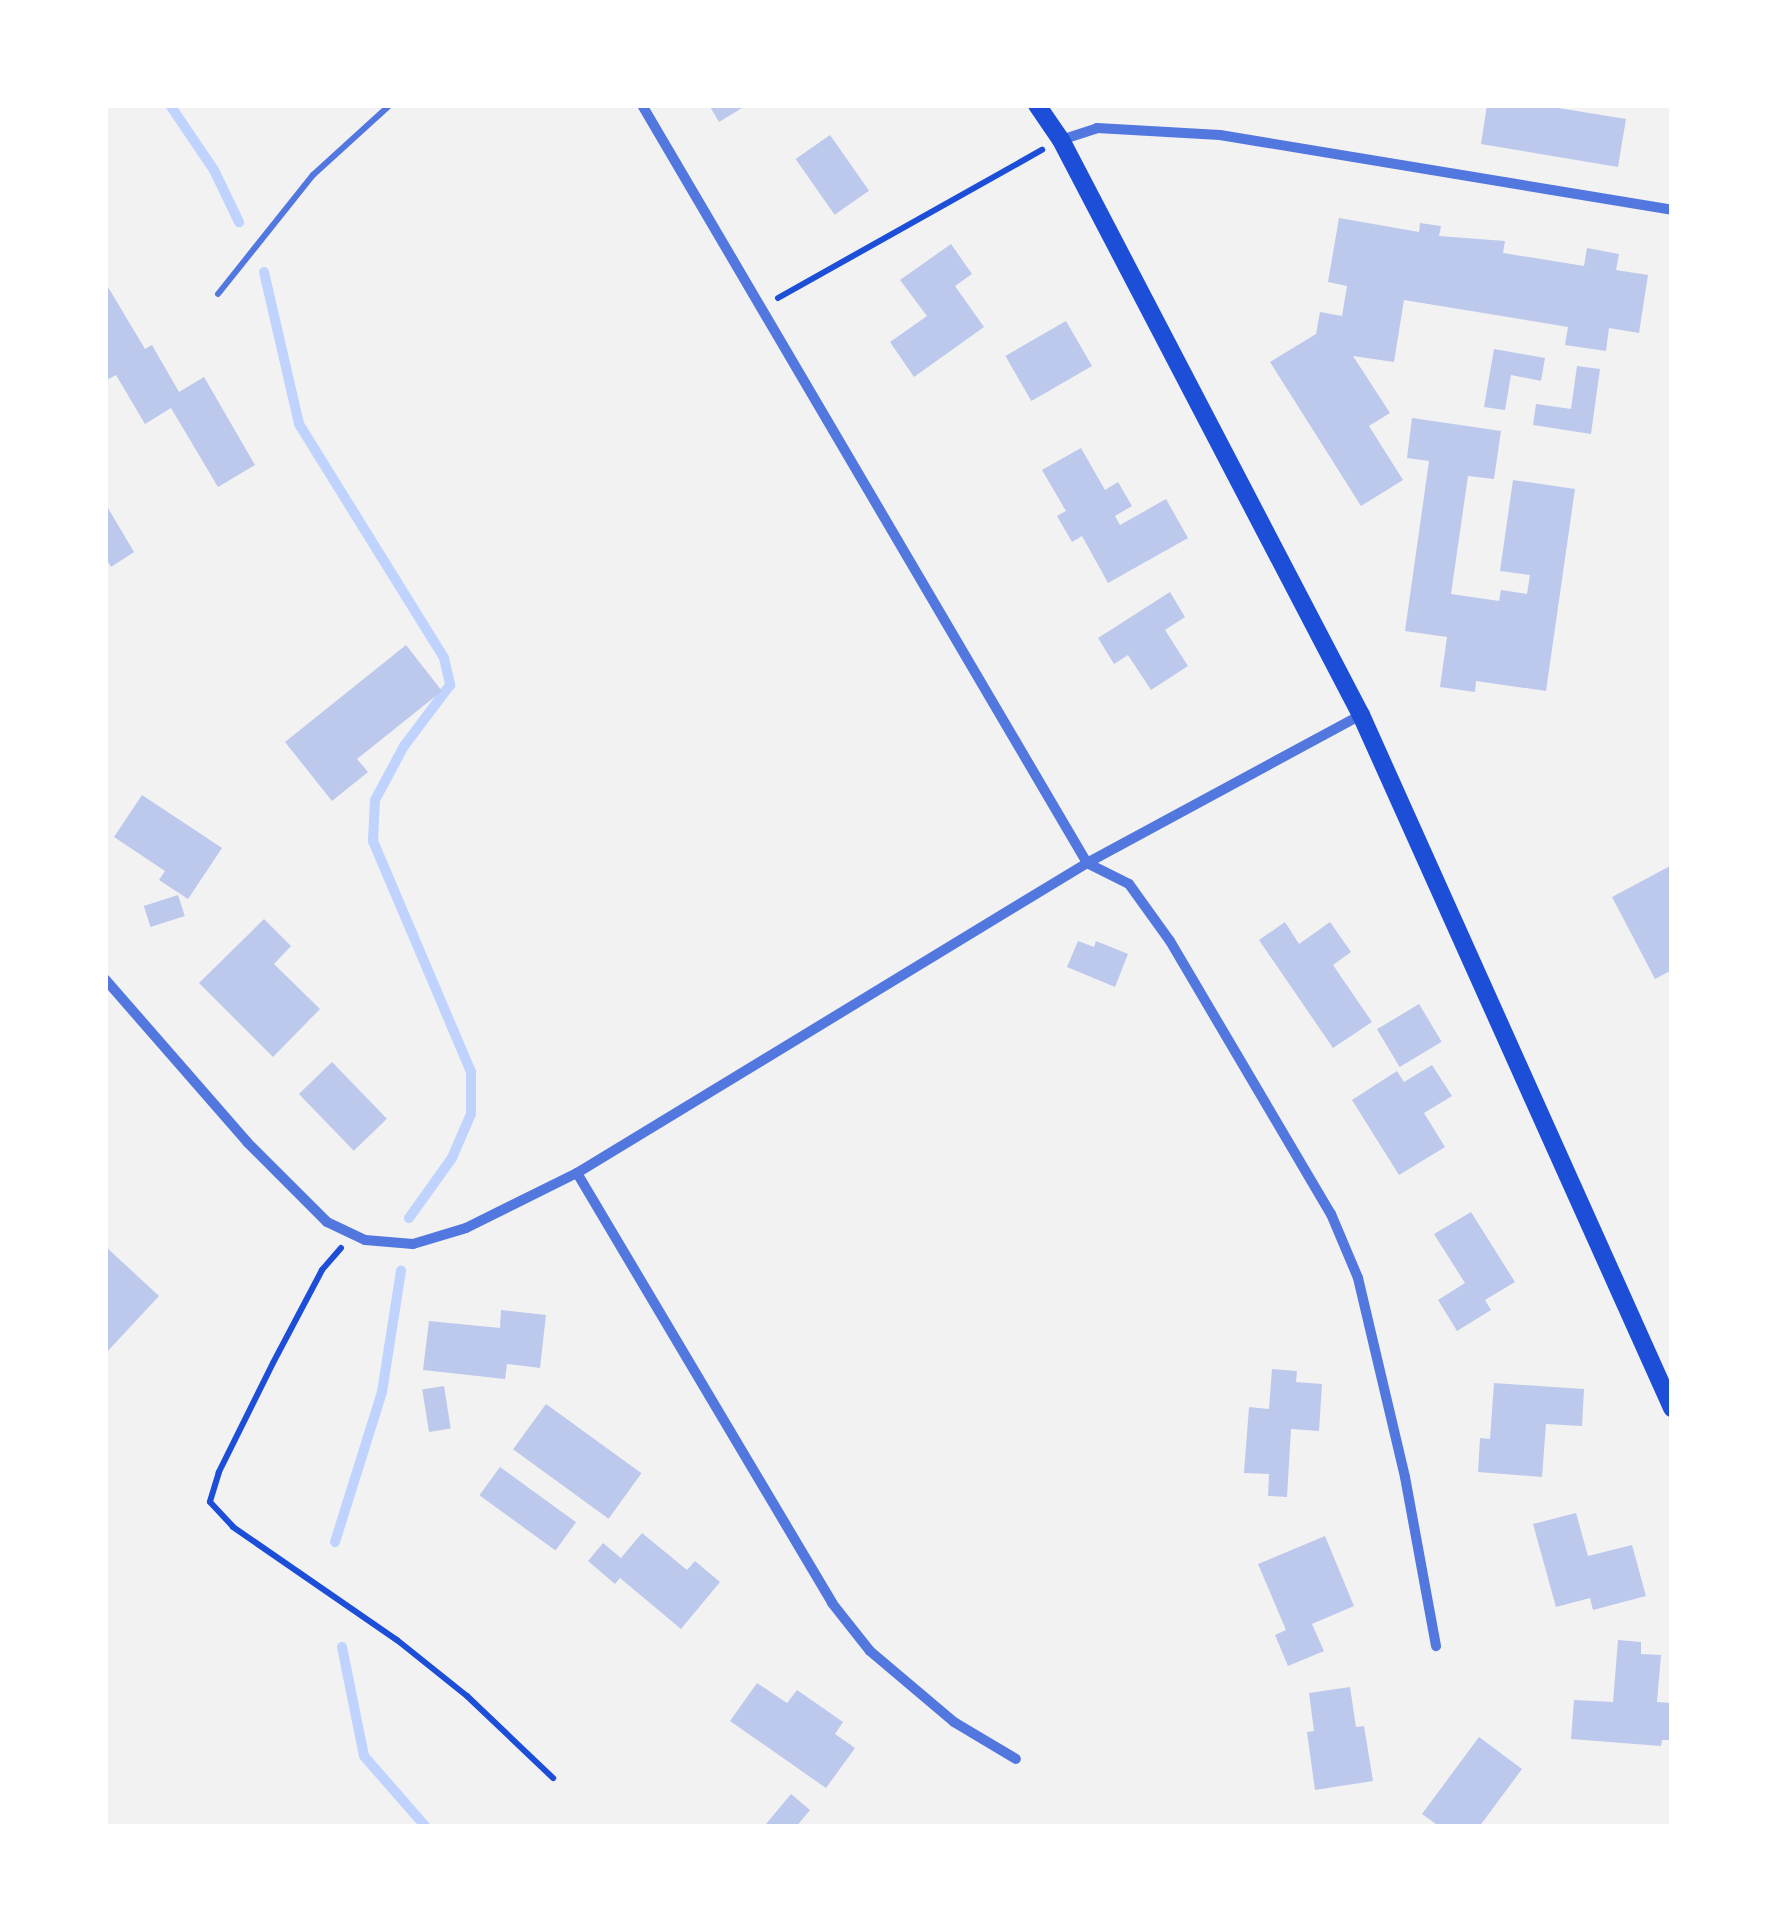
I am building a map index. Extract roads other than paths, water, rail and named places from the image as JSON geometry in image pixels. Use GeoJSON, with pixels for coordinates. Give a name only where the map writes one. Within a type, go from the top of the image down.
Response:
{"type":"FeatureCollection","features":[{"type":"Feature","properties":{"kind":"main road"},"geometry":{"type":"LineString","coordinates":[[1037,105],[1061,140],[1361,716],[1672,1408]]}},
{"type":"Feature","properties":{"kind":"street"},"geometry":{"type":"LineString","coordinates":[[642,105],[1087,863],[1129,884],[1170,942],[1348,1249],[1405,1477],[1436,1646]]}},
{"type":"Feature","properties":{"kind":"street"},"geometry":{"type":"LineString","coordinates":[[1061,140],[1097,128],[1220,136],[1672,210]]}},
{"type":"Feature","properties":{"kind":"street"},"geometry":{"type":"LineString","coordinates":[[105,979],[290,1190],[326,1222],[364,1240],[413,1244],[466,1228],[577,1173],[1087,863],[1361,716]]}},
{"type":"Feature","properties":{"kind":"street"},"geometry":{"type":"LineString","coordinates":[[577,1173],[832,1603],[870,1651],[954,1722],[1016,1759]]}},
{"type":"Feature","properties":{"kind":"lane"},"geometry":{"type":"LineString","coordinates":[[218,294],[312,175],[390,105]]}},
{"type":"Feature","properties":{"kind":"waterway"},"geometry":{"type":"LineString","coordinates":[[170,105],[214,170],[239,222]]}},
{"type":"Feature","properties":{"kind":"waterway"},"geometry":{"type":"LineString","coordinates":[[264,272],[299,424],[444,658],[450,685],[404,746],[375,800],[373,841],[471,1072],[471,1114],[452,1158],[409,1218]]}},
{"type":"Feature","properties":{"kind":"waterway"},"geometry":{"type":"LineString","coordinates":[[335,1542],[382,1392],[401,1270]]}},
{"type":"Feature","properties":{"kind":"waterway"},"geometry":{"type":"LineString","coordinates":[[342,1647],[364,1756],[426,1827]]}}]}
